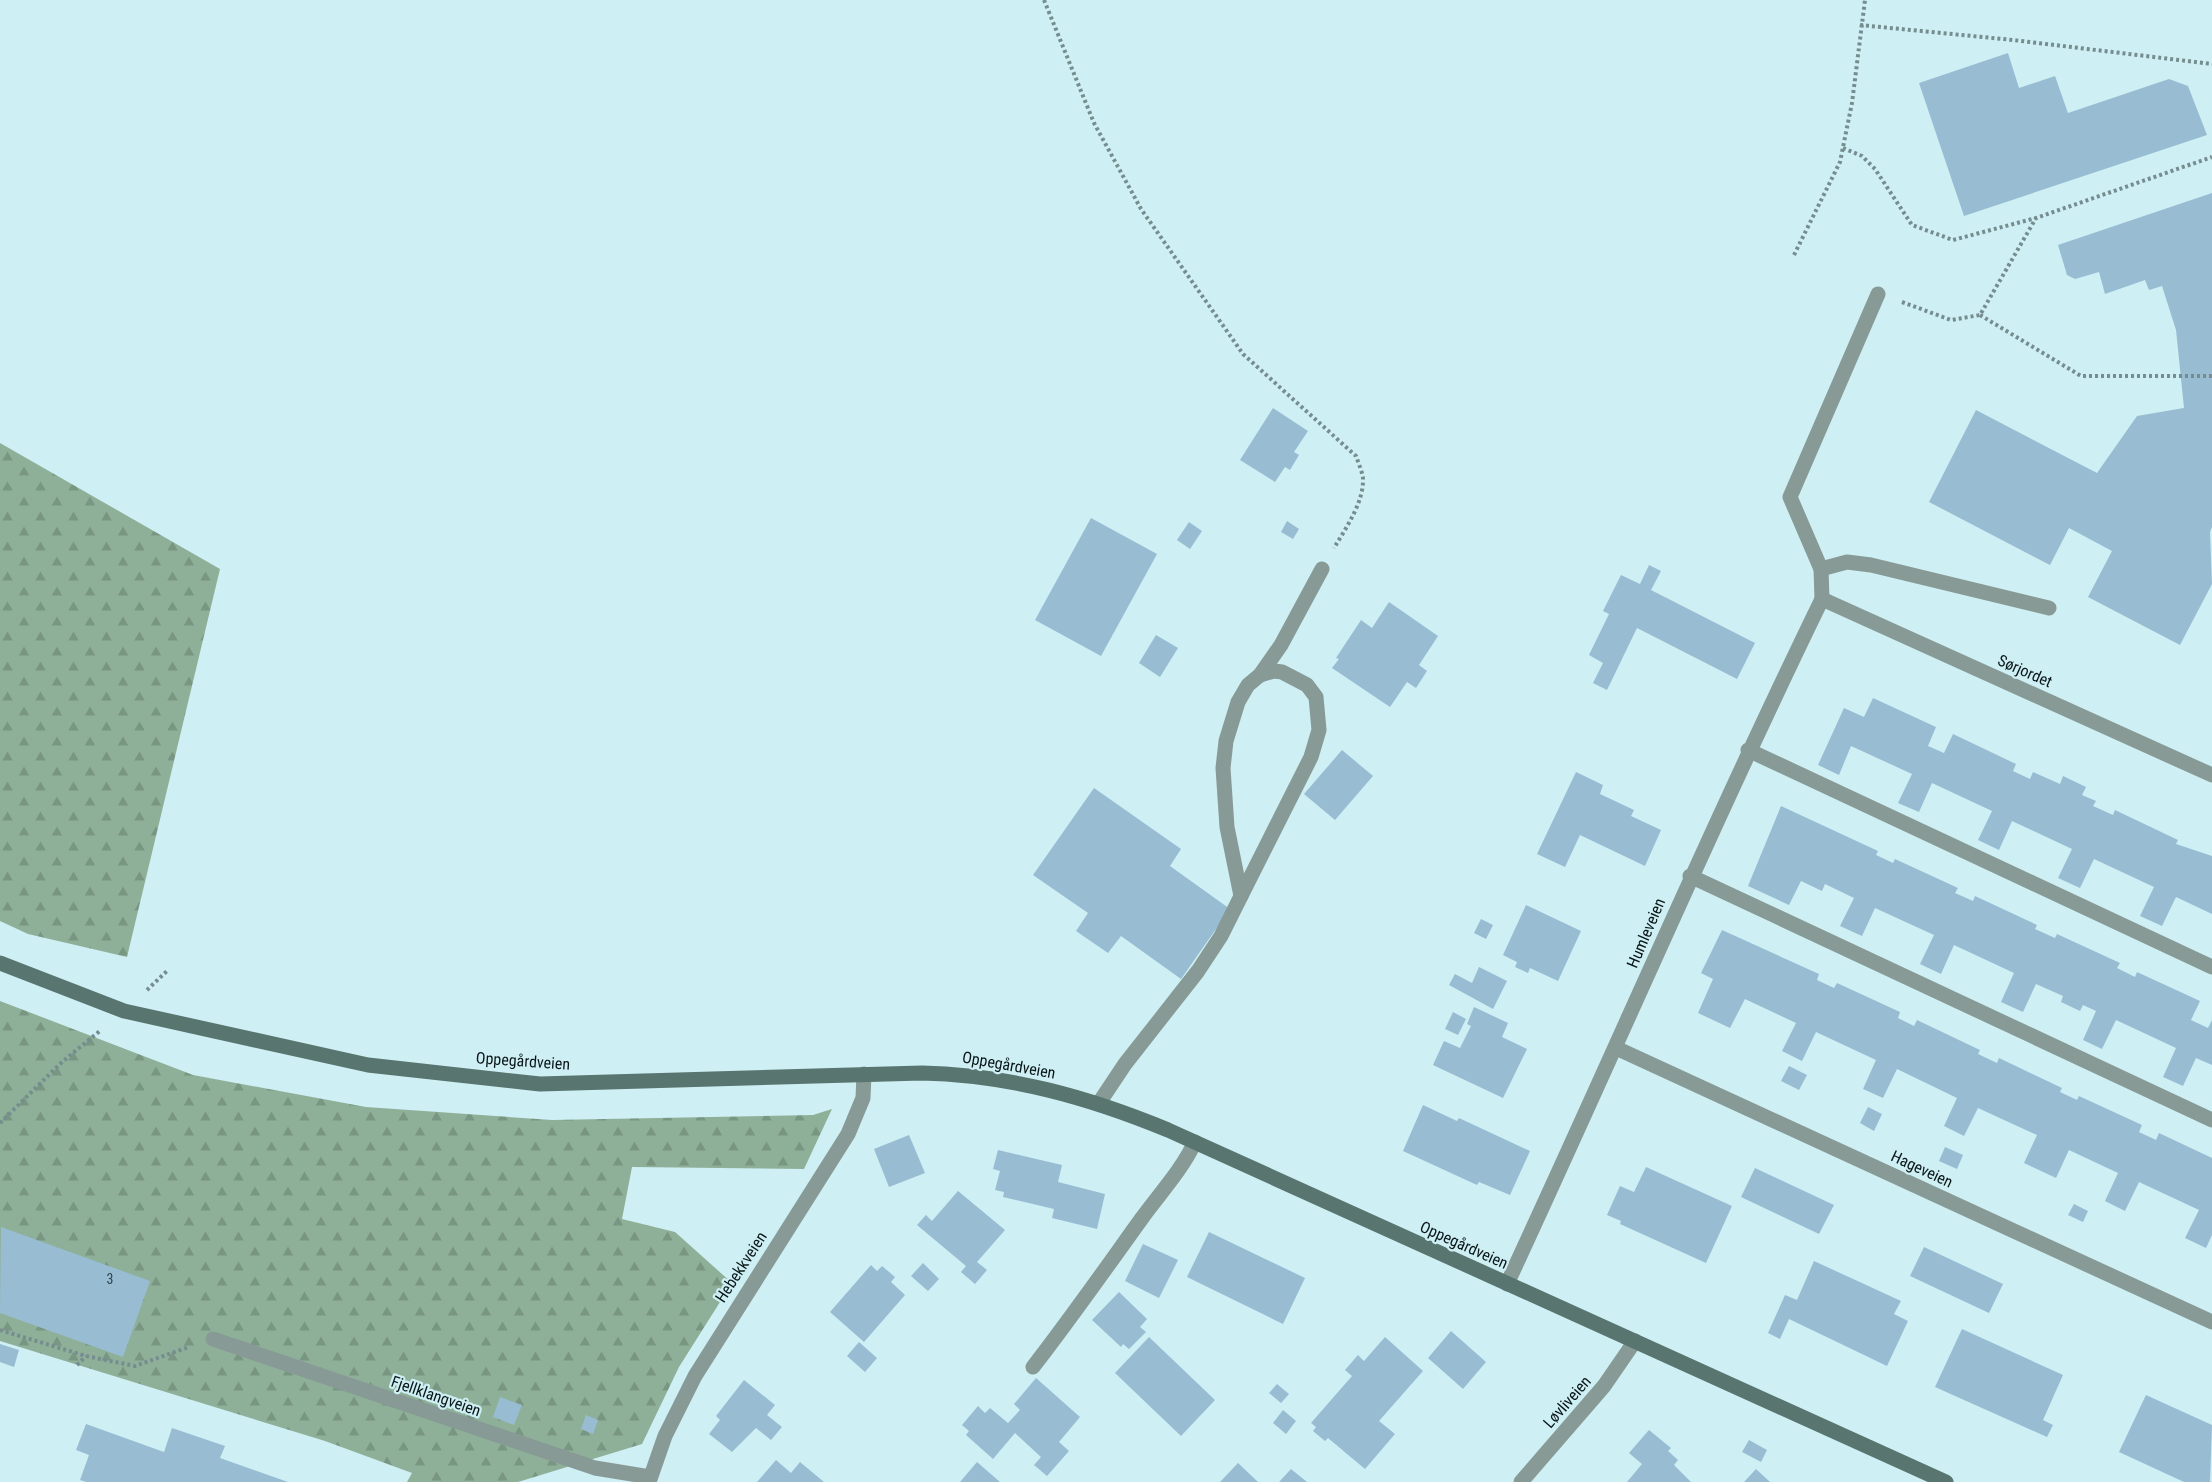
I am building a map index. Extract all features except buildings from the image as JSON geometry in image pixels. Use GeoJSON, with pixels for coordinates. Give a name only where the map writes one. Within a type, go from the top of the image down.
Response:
{"type":"FeatureCollection","features":[{"type":"Feature","properties":{"kind":"main road","name":"Oppegårdveien"},"geometry":{"type":"LineString","coordinates":[[0,963],[124,1011],[368,1065],[540,1084],[864,1074],[922,1073],[982,1076],[1099,1103],[1195,1142],[1946,1482]]}},
{"type":"Feature","properties":{"kind":"street"},"geometry":{"type":"LineString","coordinates":[[1822,599],[1821,569],[1790,497],[1878,294]]}},
{"type":"Feature","properties":{"kind":"street"},"geometry":{"type":"LineString","coordinates":[[1821,569],[1848,562],[1871,565],[2049,608]]}},
{"type":"Feature","properties":{"kind":"street"},"geometry":{"type":"LineString","coordinates":[[1241,896],[1227,826],[1223,768],[1231,720],[1248,686],[1260,675],[1281,645],[1322,569]]}},
{"type":"Feature","properties":{"kind":"street","name":"Humleveien"},"geometry":{"type":"LineString","coordinates":[[1507,1284],[1616,1048],[1690,876],[1822,599]]}},
{"type":"Feature","properties":{"kind":"street","name":"Sørjordet"},"geometry":{"type":"LineString","coordinates":[[1822,599],[2212,775]]}},
{"type":"Feature","properties":{"kind":"street"},"geometry":{"type":"LineString","coordinates":[[1099,1103],[1125,1064],[1198,971],[1221,936],[1311,757],[1319,730],[1316,697],[1307,685],[1282,672],[1274,671],[1260,675]]}},
{"type":"Feature","properties":{"kind":"street"},"geometry":{"type":"LineString","coordinates":[[1749,750],[2212,967]]}},
{"type":"Feature","properties":{"kind":"street"},"geometry":{"type":"LineString","coordinates":[[1690,876],[2212,1120]]}},
{"type":"Feature","properties":{"kind":"street","name":"Hageveien"},"geometry":{"type":"LineString","coordinates":[[1616,1048],[2212,1322]]}},
{"type":"Feature","properties":{"kind":"street","name":"Hebekkveien"},"geometry":{"type":"LineString","coordinates":[[650,1480],[665,1436],[695,1376],[725,1325],[848,1134],[863,1098],[864,1074]]}},
{"type":"Feature","properties":{"kind":"street"},"geometry":{"type":"LineString","coordinates":[[1033,1367],[1081,1306],[1143,1216],[1183,1166],[1195,1142]]}},
{"type":"Feature","properties":{"kind":"street","name":"Fjellklangveien"},"geometry":{"type":"LineString","coordinates":[[213,1339],[595,1468],[650,1480]]}},
{"type":"Feature","properties":{"kind":"street","name":"Løvliveien"},"geometry":{"type":"LineString","coordinates":[[1521,1482],[1604,1386],[1635,1341]]}},
{"type":"Feature","properties":{"kind":"path"},"geometry":{"type":"LineString","coordinates":[[1044,0],[1094,123],[1141,208],[1243,354],[1356,456],[1363,478],[1353,515],[1322,569]]}},
{"type":"Feature","properties":{"kind":"path"},"geometry":{"type":"LineString","coordinates":[[1794,255],[1840,162],[1852,103],[1860,25],[1865,0]]}},
{"type":"Feature","properties":{"kind":"path"},"geometry":{"type":"LineString","coordinates":[[1860,25],[2013,39],[2212,64]]}},
{"type":"Feature","properties":{"kind":"path"},"geometry":{"type":"LineString","coordinates":[[1843,148],[1862,156],[1875,169],[1912,225],[1953,240],[2036,219],[2212,158]]}},
{"type":"Feature","properties":{"kind":"path"},"geometry":{"type":"LineString","coordinates":[[1980,315],[2036,219]]}},
{"type":"Feature","properties":{"kind":"path"},"geometry":{"type":"LineString","coordinates":[[1878,294],[1951,320],[1980,315],[2081,376],[2212,376]]}},
{"type":"Feature","properties":{"kind":"path"},"geometry":{"type":"LineString","coordinates":[[0,1123],[62,1062],[124,1011],[168,970]]}},
{"type":"Feature","properties":{"kind":"path"},"geometry":{"type":"LineString","coordinates":[[0,1330],[86,1356],[135,1366],[213,1339]]}},
{"type":"Feature","properties":{"kind":"path"},"geometry":{"type":"LineString","coordinates":[[77,1365],[86,1356]]}},
{"type":"Feature","properties":{"kind":"green space"},"geometry":{"type":"Polygon","coordinates":[[[0,443],[220,569],[127,957],[28,934],[0,921],[0,443]]]}},
{"type":"Feature","properties":{"kind":"green space"},"geometry":{"type":"Polygon","coordinates":[[[0,1001],[193,1075],[366,1107],[552,1120],[813,1115],[832,1109],[804,1169],[632,1167],[622,1219],[675,1232],[732,1283],[679,1367],[642,1444],[518,1482],[407,1482],[412,1473],[325,1441],[0,1341],[0,1001]]]}}]}
